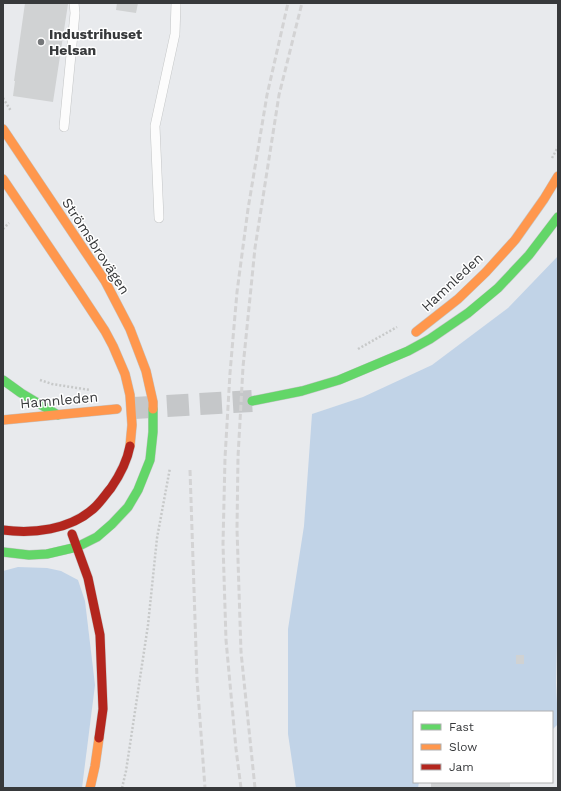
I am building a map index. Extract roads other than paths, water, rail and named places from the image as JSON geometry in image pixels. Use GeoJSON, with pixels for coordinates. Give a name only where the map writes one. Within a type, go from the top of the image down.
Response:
{"type":"FeatureCollection","features":[{"type":"Feature","properties":{"kind":"main road","name":"Strömsbrovägen"},"geometry":{"type":"LineString","coordinates":[[3,129],[15,153],[105,281],[130,329],[146,371],[153,402],[154,432],[150,460],[138,490],[128,507],[97,537],[77,547],[47,554],[29,555],[3,552]]}},
{"type":"Feature","properties":{"kind":"main road","name":"Hamnleden"},"geometry":{"type":"LineString","coordinates":[[407,338],[458,299],[486,272],[514,240],[544,199],[558,176]]}},
{"type":"Feature","properties":{"kind":"main road"},"geometry":{"type":"LineString","coordinates":[[3,179],[109,338],[126,375],[131,404],[132,429],[128,455],[118,478],[97,505],[84,515],[68,524],[44,530],[3,530]]}},
{"type":"Feature","properties":{"kind":"main road","name":"Hamnleden"},"geometry":{"type":"LineString","coordinates":[[252,401],[302,391],[339,380],[408,351],[430,339],[468,313],[498,288],[529,255],[558,216]]}},
{"type":"Feature","properties":{"kind":"main road","name":"Hamnleden"},"geometry":{"type":"LineString","coordinates":[[339,380],[389,350]]}},
{"type":"Feature","properties":{"kind":"main road"},"geometry":{"type":"LineString","coordinates":[[3,380],[21,393],[58,415]]}},
{"type":"Feature","properties":{"kind":"main road","name":"Hamnleden"},"geometry":{"type":"LineString","coordinates":[[3,420],[117,409]]}},
{"type":"Feature","properties":{"kind":"main road"},"geometry":{"type":"LineString","coordinates":[[68,524],[88,578],[100,635],[103,709],[95,766],[90,788]]}},
{"type":"Feature","properties":{"kind":"lane"},"geometry":{"type":"LineString","coordinates":[[64,127],[75,13],[74,3]]}},
{"type":"Feature","properties":{"kind":"lane"},"geometry":{"type":"LineString","coordinates":[[159,218],[155,126],[175,34],[176,3]]}},
{"type":"Feature","properties":{"kind":"tunnel"},"geometry":{"type":"LineString","coordinates":[[134,408],[252,401]]}},
{"type":"Feature","properties":{"kind":"railway"},"geometry":{"type":"LineString","coordinates":[[241,788],[226,640],[223,544],[225,458],[230,373],[237,292],[248,209],[267,95],[288,3]]}},
{"type":"Feature","properties":{"kind":"railway"},"geometry":{"type":"LineString","coordinates":[[255,788],[241,652],[237,529],[238,457],[243,367],[255,248],[279,95],[302,3]]}},
{"type":"Feature","properties":{"kind":"railway"},"geometry":{"type":"LineString","coordinates":[[190,470],[197,679],[205,788]]}},
{"type":"Feature","properties":{"kind":"place","name":"Industrihuset Helsan"},"geometry":{"type":"Point","coordinates":[41,42]}}]}
